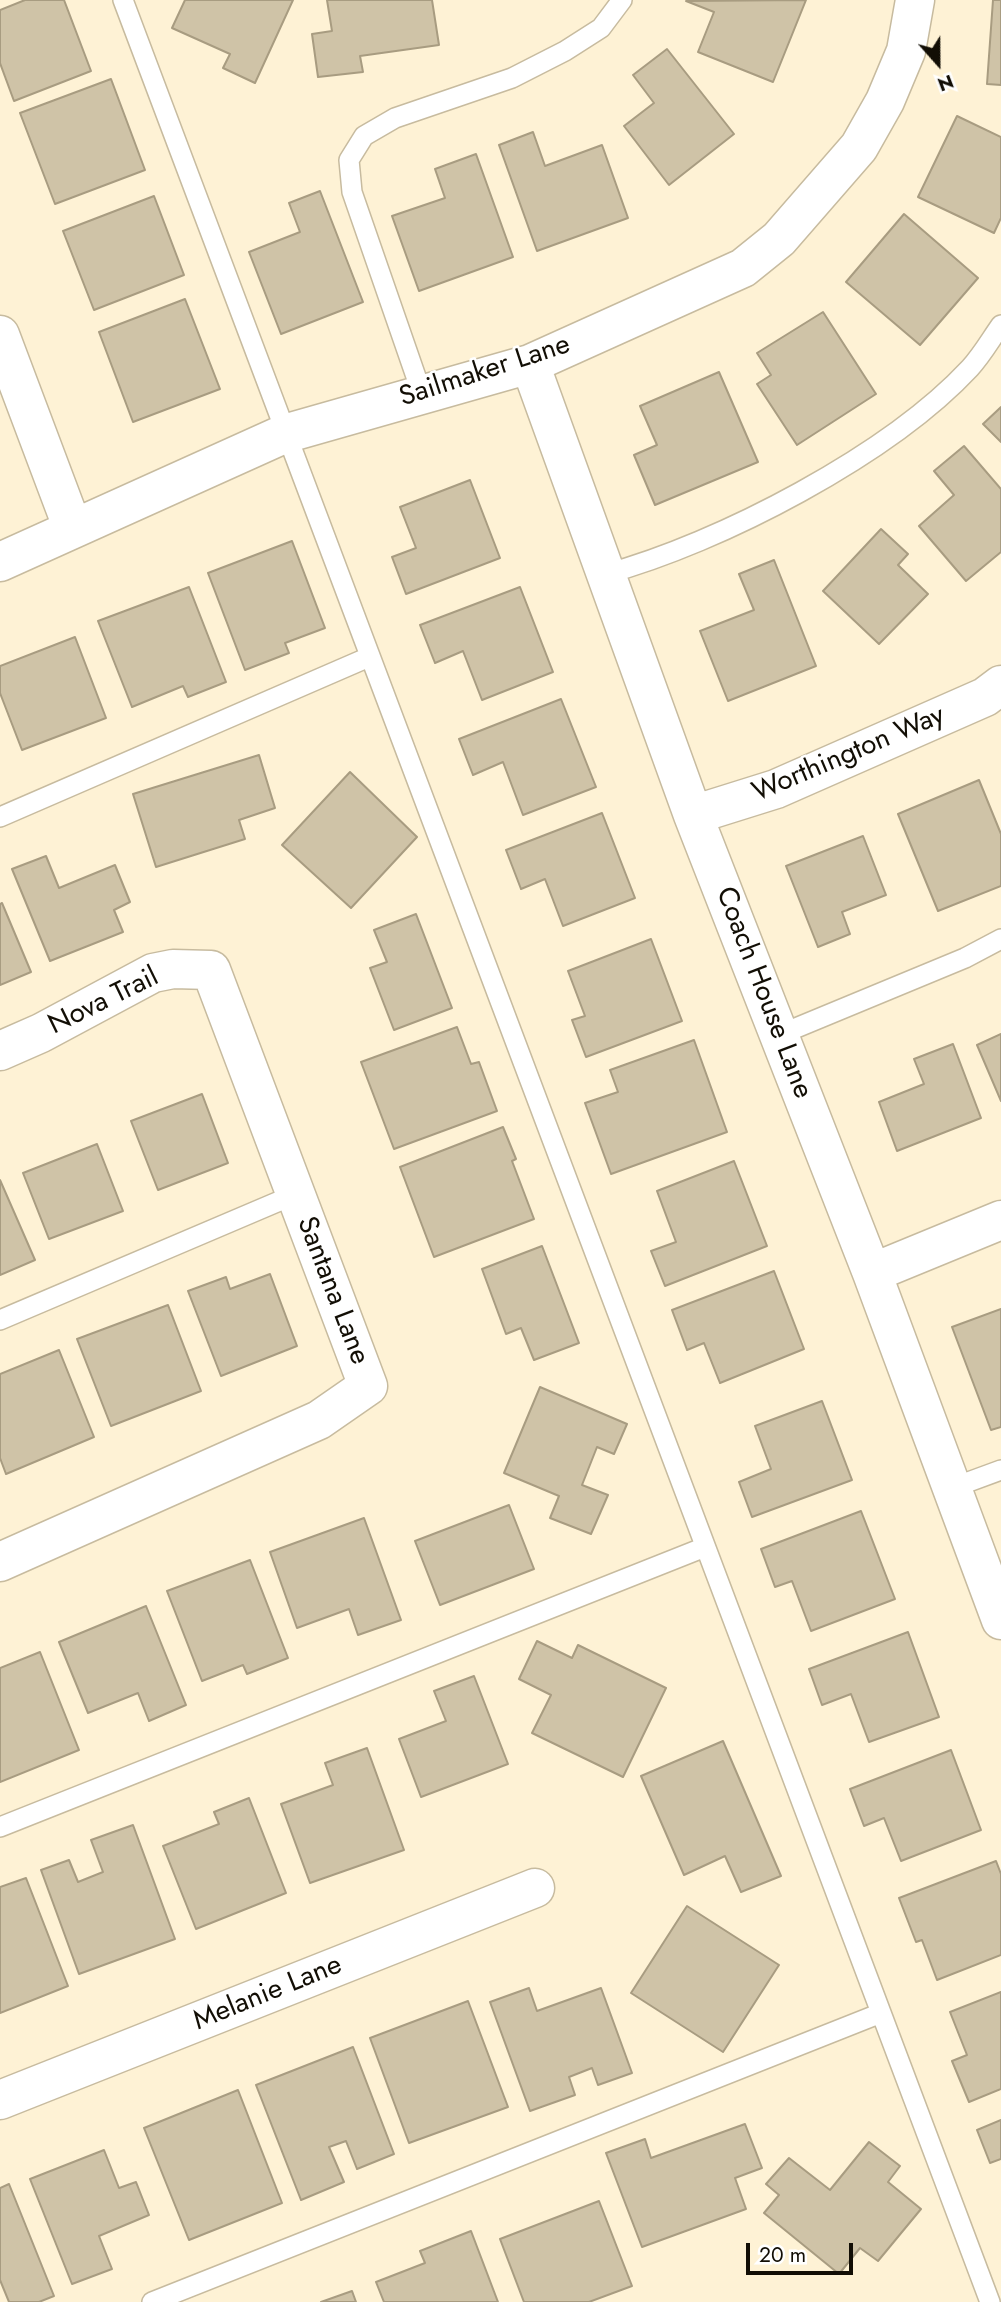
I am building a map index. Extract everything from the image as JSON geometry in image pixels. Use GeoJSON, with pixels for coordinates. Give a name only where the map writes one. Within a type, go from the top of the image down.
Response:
{"type":"FeatureCollection","features":[{"type":"Feature","properties":{"kind":"street","name":"Sailmaker Lane"},"geometry":{"type":"LineString","coordinates":[[0,562],[284,434],[530,363],[743,268],[779,239],[859,147],[885,101],[906,51],[915,0]]}},
{"type":"Feature","properties":{"kind":"street"},"geometry":{"type":"LineString","coordinates":[[0,335],[73,529]]}},
{"type":"Feature","properties":{"kind":"street","name":"Coach House Lane"},"geometry":{"type":"LineString","coordinates":[[530,363],[693,815],[872,1273],[1001,1620]]}},
{"type":"Feature","properties":{"kind":"street","name":"Worthington Way"},"geometry":{"type":"LineString","coordinates":[[693,815],[776,789],[985,697],[1001,685]]}},
{"type":"Feature","properties":{"kind":"street","name":"Nova Trail"},"geometry":{"type":"LineString","coordinates":[[0,1051],[41,1033],[153,973],[173,969],[211,970]]}},
{"type":"Feature","properties":{"kind":"street","name":"Santana Lane"},"geometry":{"type":"LineString","coordinates":[[0,1562],[318,1420],[368,1386],[211,970]]}},
{"type":"Feature","properties":{"kind":"street"},"geometry":{"type":"LineString","coordinates":[[872,1273],[1001,1220]]}},
{"type":"Feature","properties":{"kind":"street","name":"Melanie Lane"},"geometry":{"type":"LineString","coordinates":[[0,2100],[535,1888]]}},
{"type":"Feature","properties":{"kind":"lane"},"geometry":{"type":"LineString","coordinates":[[123,0],[284,434],[990,2302]]}},
{"type":"Feature","properties":{"kind":"lane"},"geometry":{"type":"LineString","coordinates":[[422,394],[352,192],[349,160],[364,136],[395,118],[512,78],[565,51],[601,28],[622,0]]}},
{"type":"Feature","properties":{"kind":"lane"},"geometry":{"type":"LineString","coordinates":[[606,574],[746,520],[825,478],[912,419],[970,368],[1001,325]]}},
{"type":"Feature","properties":{"kind":"lane"},"geometry":{"type":"LineString","coordinates":[[0,817],[369,657]]}},
{"type":"Feature","properties":{"kind":"lane"},"geometry":{"type":"LineString","coordinates":[[779,1035],[965,958],[1001,939]]}},
{"type":"Feature","properties":{"kind":"lane"},"geometry":{"type":"LineString","coordinates":[[0,1320],[296,1194]]}},
{"type":"Feature","properties":{"kind":"lane"},"geometry":{"type":"LineString","coordinates":[[952,1488],[1001,1470]]}},
{"type":"Feature","properties":{"kind":"lane"},"geometry":{"type":"LineString","coordinates":[[0,1828],[705,1547]]}},
{"type":"Feature","properties":{"kind":"lane"},"geometry":{"type":"LineString","coordinates":[[152,2302],[881,2013]]}},
{"type":"Feature","properties":{"kind":"building"},"geometry":{"type":"Polygon","coordinates":[[[25,0],[64,0],[91,71],[14,101],[0,63],[0,10],[25,0]]]}},
{"type":"Feature","properties":{"kind":"building"},"geometry":{"type":"Polygon","coordinates":[[[185,0],[293,0],[255,83],[223,68],[230,54],[172,28],[185,0]]]}},
{"type":"Feature","properties":{"kind":"building"},"geometry":{"type":"Polygon","coordinates":[[[327,0],[432,0],[439,45],[360,56],[363,72],[318,77],[312,34],[332,31],[327,0]]]}},
{"type":"Feature","properties":{"kind":"building"},"geometry":{"type":"Polygon","coordinates":[[[806,0],[773,82],[698,52],[714,12],[686,1],[806,0]]]}},
{"type":"Feature","properties":{"kind":"building"},"geometry":{"type":"Polygon","coordinates":[[[993,0],[1001,0],[1001,85],[987,84],[993,0]]]}},
{"type":"Feature","properties":{"kind":"building"},"geometry":{"type":"Polygon","coordinates":[[[667,49],[734,134],[669,185],[624,126],[654,103],[633,75],[667,49]]]}},
{"type":"Feature","properties":{"kind":"building"},"geometry":{"type":"Polygon","coordinates":[[[111,79],[145,170],[55,204],[20,113],[111,79]]]}},
{"type":"Feature","properties":{"kind":"building"},"geometry":{"type":"Polygon","coordinates":[[[957,116],[1001,137],[1001,218],[994,233],[918,197],[957,116]]]}},
{"type":"Feature","properties":{"kind":"building"},"geometry":{"type":"Polygon","coordinates":[[[533,132],[545,166],[602,145],[628,218],[537,251],[499,145],[533,132]]]}},
{"type":"Feature","properties":{"kind":"building"},"geometry":{"type":"Polygon","coordinates":[[[476,154],[513,257],[419,291],[392,216],[445,198],[435,169],[476,154]]]}},
{"type":"Feature","properties":{"kind":"building"},"geometry":{"type":"Polygon","coordinates":[[[320,191],[363,302],[281,334],[249,252],[300,232],[289,203],[320,191]]]}},
{"type":"Feature","properties":{"kind":"building"},"geometry":{"type":"Polygon","coordinates":[[[154,196],[184,275],[94,310],[63,231],[154,196]]]}},
{"type":"Feature","properties":{"kind":"building"},"geometry":{"type":"Polygon","coordinates":[[[904,214],[978,278],[920,345],[846,282],[904,214]]]}},
{"type":"Feature","properties":{"kind":"building"},"geometry":{"type":"Polygon","coordinates":[[[185,299],[220,389],[133,422],[99,332],[185,299]]]}},
{"type":"Feature","properties":{"kind":"building"},"geometry":{"type":"Polygon","coordinates":[[[823,312],[876,394],[797,445],[757,384],[771,375],[757,353],[823,312]]]}},
{"type":"Feature","properties":{"kind":"building"},"geometry":{"type":"Polygon","coordinates":[[[719,372],[758,462],[655,505],[634,455],[657,445],[640,406],[719,372]]]}},
{"type":"Feature","properties":{"kind":"building"},"geometry":{"type":"Polygon","coordinates":[[[1001,407],[1001,442],[983,424],[1001,407]]]}},
{"type":"Feature","properties":{"kind":"building"},"geometry":{"type":"Polygon","coordinates":[[[964,446],[1001,489],[1001,552],[966,581],[919,526],[954,495],[934,471],[964,446]]]}},
{"type":"Feature","properties":{"kind":"building"},"geometry":{"type":"Polygon","coordinates":[[[470,480],[500,558],[406,594],[392,557],[416,548],[400,507],[470,480]]]}},
{"type":"Feature","properties":{"kind":"building"},"geometry":{"type":"Polygon","coordinates":[[[881,529],[908,554],[898,565],[928,594],[879,644],[823,591],[881,529]]]}},
{"type":"Feature","properties":{"kind":"building"},"geometry":{"type":"Polygon","coordinates":[[[292,541],[325,628],[285,643],[289,653],[245,670],[208,573],[292,541]]]}},
{"type":"Feature","properties":{"kind":"building"},"geometry":{"type":"Polygon","coordinates":[[[774,560],[816,666],[728,701],[700,631],[754,610],[739,574],[774,560]]]}},
{"type":"Feature","properties":{"kind":"building"},"geometry":{"type":"Polygon","coordinates":[[[189,587],[226,682],[188,697],[183,686],[132,707],[98,621],[189,587]]]}},
{"type":"Feature","properties":{"kind":"building"},"geometry":{"type":"Polygon","coordinates":[[[520,587],[553,672],[482,700],[463,651],[435,663],[420,625],[520,587]]]}},
{"type":"Feature","properties":{"kind":"building"},"geometry":{"type":"Polygon","coordinates":[[[75,637],[106,718],[22,750],[0,693],[0,666],[75,637]]]}},
{"type":"Feature","properties":{"kind":"building"},"geometry":{"type":"Polygon","coordinates":[[[561,699],[596,787],[523,815],[503,762],[473,775],[459,739],[561,699]]]}},
{"type":"Feature","properties":{"kind":"building"},"geometry":{"type":"Polygon","coordinates":[[[259,755],[275,808],[239,820],[245,839],[156,867],[133,794],[259,755]]]}},
{"type":"Feature","properties":{"kind":"building"},"geometry":{"type":"Polygon","coordinates":[[[350,772],[417,837],[351,908],[282,845],[350,772]]]}},
{"type":"Feature","properties":{"kind":"building"},"geometry":{"type":"Polygon","coordinates":[[[979,780],[1001,834],[1001,886],[938,911],[898,814],[979,780]]]}},
{"type":"Feature","properties":{"kind":"building"},"geometry":{"type":"Polygon","coordinates":[[[602,813],[635,898],[563,926],[545,879],[521,889],[506,850],[602,813]]]}},
{"type":"Feature","properties":{"kind":"building"},"geometry":{"type":"Polygon","coordinates":[[[863,836],[886,895],[842,912],[850,934],[818,947],[786,866],[863,836]]]}},
{"type":"Feature","properties":{"kind":"building"},"geometry":{"type":"Polygon","coordinates":[[[46,856],[59,888],[115,865],[130,902],[114,910],[123,932],[50,961],[12,869],[46,856]]]}},
{"type":"Feature","properties":{"kind":"building"},"geometry":{"type":"Polygon","coordinates":[[[2,903],[31,972],[0,985],[0,904],[2,903]]]}},
{"type":"Feature","properties":{"kind":"building"},"geometry":{"type":"Polygon","coordinates":[[[416,914],[452,1008],[394,1030],[370,968],[387,962],[374,930],[416,914]]]}},
{"type":"Feature","properties":{"kind":"building"},"geometry":{"type":"Polygon","coordinates":[[[651,939],[682,1021],[586,1057],[572,1020],[585,1016],[568,971],[651,939]]]}},
{"type":"Feature","properties":{"kind":"building"},"geometry":{"type":"Polygon","coordinates":[[[457,1027],[471,1064],[479,1062],[497,1111],[394,1149],[361,1062],[457,1027]]]}},
{"type":"Feature","properties":{"kind":"building"},"geometry":{"type":"Polygon","coordinates":[[[1001,1034],[1001,1101],[977,1045],[1001,1034]]]}},
{"type":"Feature","properties":{"kind":"building"},"geometry":{"type":"Polygon","coordinates":[[[694,1040],[727,1132],[611,1174],[585,1103],[618,1092],[610,1070],[694,1040]]]}},
{"type":"Feature","properties":{"kind":"building"},"geometry":{"type":"Polygon","coordinates":[[[953,1044],[981,1118],[897,1151],[879,1102],[924,1084],[914,1059],[953,1044]]]}},
{"type":"Feature","properties":{"kind":"building"},"geometry":{"type":"Polygon","coordinates":[[[202,1094],[228,1163],[158,1190],[131,1121],[202,1094]]]}},
{"type":"Feature","properties":{"kind":"building"},"geometry":{"type":"Polygon","coordinates":[[[503,1127],[516,1159],[512,1161],[534,1219],[434,1257],[400,1167],[503,1127]]]}},
{"type":"Feature","properties":{"kind":"building"},"geometry":{"type":"Polygon","coordinates":[[[97,1144],[123,1211],[49,1239],[23,1173],[97,1144]]]}},
{"type":"Feature","properties":{"kind":"building"},"geometry":{"type":"Polygon","coordinates":[[[734,1161],[767,1246],[665,1286],[651,1251],[676,1242],[657,1191],[734,1161]]]}},
{"type":"Feature","properties":{"kind":"building"},"geometry":{"type":"Polygon","coordinates":[[[0,1180],[35,1260],[0,1275],[0,1180]]]}},
{"type":"Feature","properties":{"kind":"building"},"geometry":{"type":"Polygon","coordinates":[[[542,1246],[579,1343],[534,1360],[521,1328],[506,1334],[482,1269],[542,1246]]]}},
{"type":"Feature","properties":{"kind":"building"},"geometry":{"type":"Polygon","coordinates":[[[774,1271],[804,1349],[720,1383],[704,1343],[687,1350],[672,1310],[774,1271]]]}},
{"type":"Feature","properties":{"kind":"building"},"geometry":{"type":"Polygon","coordinates":[[[270,1274],[297,1346],[221,1376],[188,1291],[226,1277],[230,1289],[270,1274]]]}},
{"type":"Feature","properties":{"kind":"building"},"geometry":{"type":"Polygon","coordinates":[[[168,1305],[201,1391],[111,1426],[77,1339],[168,1305]]]}},
{"type":"Feature","properties":{"kind":"building"},"geometry":{"type":"Polygon","coordinates":[[[1001,1309],[1001,1427],[991,1430],[952,1327],[1001,1309]]]}},
{"type":"Feature","properties":{"kind":"building"},"geometry":{"type":"Polygon","coordinates":[[[59,1350],[94,1437],[6,1474],[0,1458],[0,1374],[59,1350]]]}},
{"type":"Feature","properties":{"kind":"building"},"geometry":{"type":"Polygon","coordinates":[[[540,1387],[627,1424],[614,1454],[597,1447],[582,1485],[608,1495],[591,1534],[550,1518],[559,1496],[504,1473],[540,1387]]]}},
{"type":"Feature","properties":{"kind":"building"},"geometry":{"type":"Polygon","coordinates":[[[822,1401],[852,1480],[752,1517],[739,1482],[771,1469],[755,1426],[822,1401]]]}},
{"type":"Feature","properties":{"kind":"building"},"geometry":{"type":"Polygon","coordinates":[[[509,1505],[534,1569],[440,1605],[415,1541],[509,1505]]]}},
{"type":"Feature","properties":{"kind":"building"},"geometry":{"type":"Polygon","coordinates":[[[861,1511],[895,1599],[811,1631],[792,1581],[775,1587],[761,1549],[861,1511]]]}},
{"type":"Feature","properties":{"kind":"building"},"geometry":{"type":"Polygon","coordinates":[[[364,1518],[401,1620],[358,1635],[349,1609],[297,1628],[270,1552],[364,1518]]]}},
{"type":"Feature","properties":{"kind":"building"},"geometry":{"type":"Polygon","coordinates":[[[250,1560],[288,1658],[247,1674],[243,1665],[202,1681],[167,1591],[250,1560]]]}},
{"type":"Feature","properties":{"kind":"building"},"geometry":{"type":"Polygon","coordinates":[[[146,1606],[186,1705],[149,1721],[138,1693],[88,1713],[59,1642],[146,1606]]]}},
{"type":"Feature","properties":{"kind":"building"},"geometry":{"type":"Polygon","coordinates":[[[908,1632],[939,1717],[869,1742],[851,1694],[822,1705],[809,1669],[908,1632]]]}},
{"type":"Feature","properties":{"kind":"building"},"geometry":{"type":"Polygon","coordinates":[[[537,1641],[572,1658],[578,1645],[666,1688],[623,1777],[532,1733],[551,1695],[519,1679],[537,1641]]]}},
{"type":"Feature","properties":{"kind":"building"},"geometry":{"type":"Polygon","coordinates":[[[40,1652],[79,1750],[0,1782],[0,1668],[40,1652]]]}},
{"type":"Feature","properties":{"kind":"building"},"geometry":{"type":"Polygon","coordinates":[[[474,1676],[508,1764],[421,1797],[399,1739],[446,1721],[434,1691],[474,1676]]]}},
{"type":"Feature","properties":{"kind":"building"},"geometry":{"type":"Polygon","coordinates":[[[723,1741],[781,1876],[741,1892],[725,1856],[684,1875],[641,1776],[723,1741]]]}},
{"type":"Feature","properties":{"kind":"building"},"geometry":{"type":"Polygon","coordinates":[[[367,1748],[404,1850],[310,1883],[281,1804],[333,1785],[325,1763],[367,1748]]]}},
{"type":"Feature","properties":{"kind":"building"},"geometry":{"type":"Polygon","coordinates":[[[951,1750],[981,1830],[901,1861],[884,1818],[864,1826],[850,1789],[951,1750]]]}},
{"type":"Feature","properties":{"kind":"building"},"geometry":{"type":"Polygon","coordinates":[[[249,1798],[286,1893],[196,1929],[163,1846],[219,1824],[214,1812],[249,1798]]]}},
{"type":"Feature","properties":{"kind":"building"},"geometry":{"type":"Polygon","coordinates":[[[133,1825],[175,1939],[79,1974],[41,1870],[69,1860],[78,1882],[103,1872],[91,1840],[133,1825]]]}},
{"type":"Feature","properties":{"kind":"building"},"geometry":{"type":"Polygon","coordinates":[[[996,1861],[1001,1874],[1001,1955],[937,1980],[922,1940],[916,1942],[899,1898],[996,1861]]]}},
{"type":"Feature","properties":{"kind":"building"},"geometry":{"type":"Polygon","coordinates":[[[26,1878],[68,1986],[0,2013],[0,1887],[26,1878]]]}},
{"type":"Feature","properties":{"kind":"building"},"geometry":{"type":"Polygon","coordinates":[[[687,1906],[779,1965],[723,2052],[631,1993],[687,1906]]]}},
{"type":"Feature","properties":{"kind":"building"},"geometry":{"type":"Polygon","coordinates":[[[529,1988],[537,2011],[601,1988],[632,2073],[598,2085],[592,2068],[569,2077],[575,2095],[530,2111],[490,2002],[529,1988]]]}},
{"type":"Feature","properties":{"kind":"building"},"geometry":{"type":"Polygon","coordinates":[[[1001,1992],[1001,2089],[969,2102],[952,2061],[967,2055],[950,2012],[1001,1992]]]}},
{"type":"Feature","properties":{"kind":"building"},"geometry":{"type":"Polygon","coordinates":[[[468,2001],[508,2107],[409,2143],[370,2038],[468,2001]]]}},
{"type":"Feature","properties":{"kind":"building"},"geometry":{"type":"Polygon","coordinates":[[[353,2047],[394,2154],[357,2169],[346,2141],[329,2147],[344,2182],[301,2200],[256,2085],[353,2047]]]}},
{"type":"Feature","properties":{"kind":"building"},"geometry":{"type":"Polygon","coordinates":[[[238,2090],[282,2203],[189,2240],[144,2128],[238,2090]]]}},
{"type":"Feature","properties":{"kind":"building"},"geometry":{"type":"Polygon","coordinates":[[[1001,2120],[1001,2159],[990,2163],[977,2130],[1001,2120]]]}},
{"type":"Feature","properties":{"kind":"building"},"geometry":{"type":"Polygon","coordinates":[[[745,2124],[762,2168],[735,2178],[746,2209],[642,2247],[606,2153],[645,2139],[651,2158],[745,2124]]]}},
{"type":"Feature","properties":{"kind":"building"},"geometry":{"type":"Polygon","coordinates":[[[869,2142],[900,2166],[888,2182],[921,2209],[878,2261],[860,2248],[839,2274],[764,2213],[779,2195],[766,2184],[789,2158],[830,2190],[869,2142]]]}},
{"type":"Feature","properties":{"kind":"building"},"geometry":{"type":"Polygon","coordinates":[[[104,2150],[119,2188],[136,2182],[149,2215],[99,2236],[112,2269],[72,2284],[30,2179],[104,2150]]]}},
{"type":"Feature","properties":{"kind":"building"},"geometry":{"type":"Polygon","coordinates":[[[9,2184],[54,2296],[39,2302],[9,2302],[0,2280],[0,2188],[9,2184]]]}},
{"type":"Feature","properties":{"kind":"building"},"geometry":{"type":"Polygon","coordinates":[[[599,2201],[632,2286],[589,2302],[524,2302],[500,2239],[599,2201]]]}},
{"type":"Feature","properties":{"kind":"building"},"geometry":{"type":"Polygon","coordinates":[[[471,2231],[498,2302],[384,2302],[376,2282],[425,2263],[420,2251],[471,2231]]]}},
{"type":"Feature","properties":{"kind":"building"},"geometry":{"type":"Polygon","coordinates":[[[352,2291],[356,2302],[321,2302],[352,2291]]]}}]}
